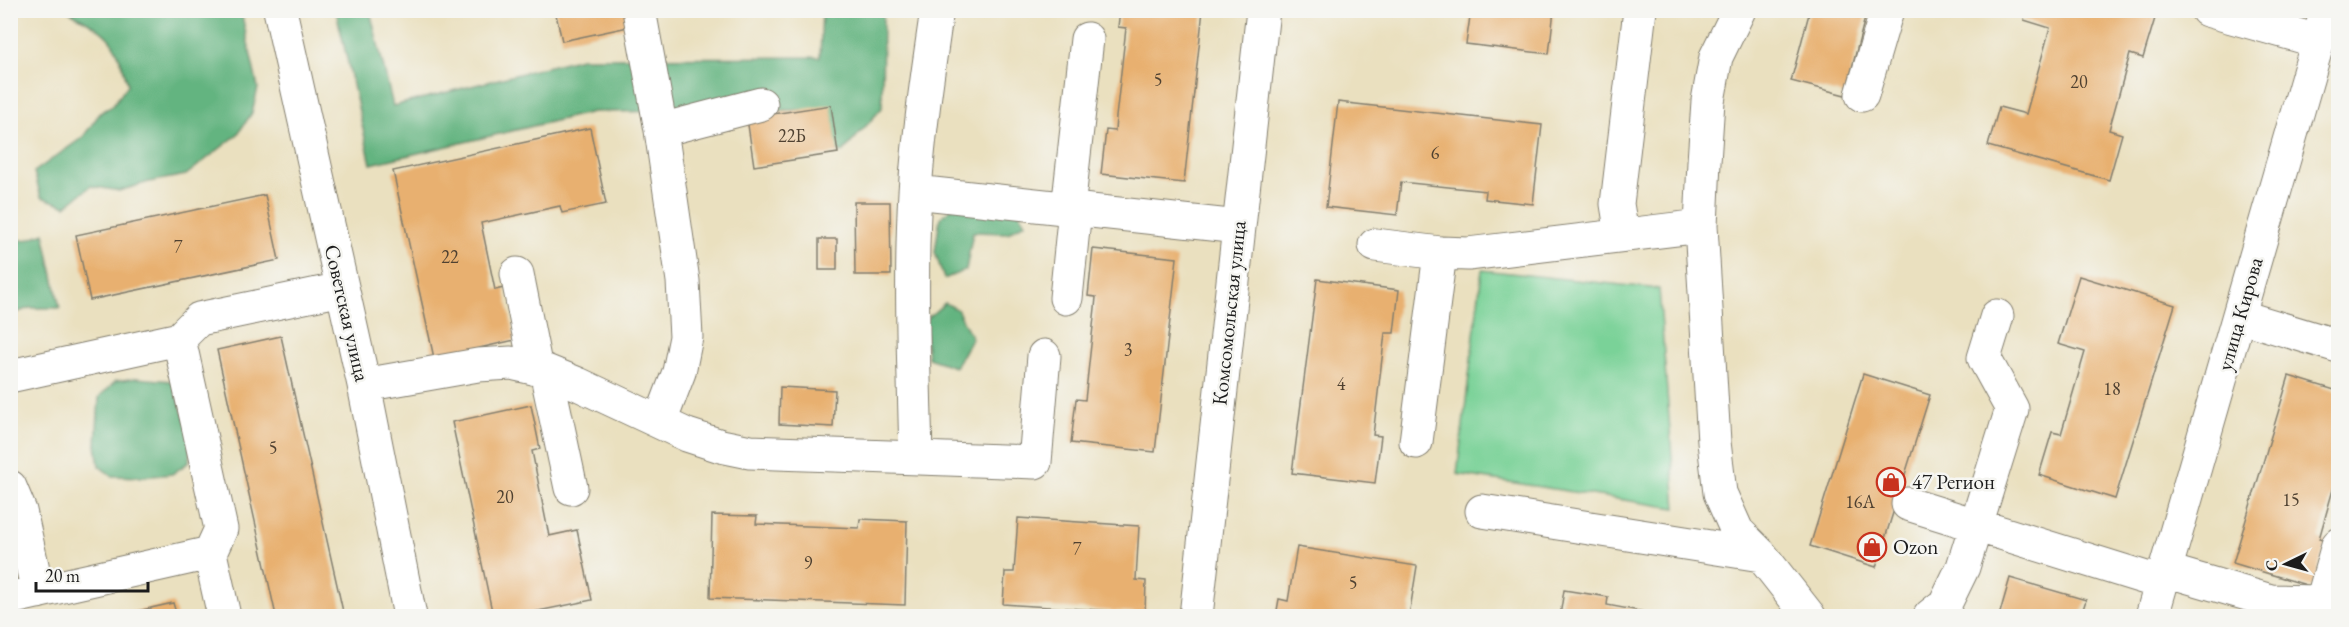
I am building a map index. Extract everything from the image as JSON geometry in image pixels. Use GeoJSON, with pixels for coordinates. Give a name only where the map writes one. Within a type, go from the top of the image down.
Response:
{"type":"FeatureCollection","features":[{"type":"Feature","properties":{"kind":"street","name":"Советская улица"},"geometry":{"type":"LineString","coordinates":[[280,10],[364,385],[410,616]]}},
{"type":"Feature","properties":{"kind":"street"},"geometry":{"type":"LineString","coordinates":[[639,10],[661,130],[683,281],[686,337],[679,372],[660,422]]}},
{"type":"Feature","properties":{"kind":"street"},"geometry":{"type":"LineString","coordinates":[[916,458],[912,329],[915,192],[921,120],[937,10]]}},
{"type":"Feature","properties":{"kind":"street","name":"Комсомольская улица"},"geometry":{"type":"LineString","coordinates":[[1196,616],[1263,10]]}},
{"type":"Feature","properties":{"kind":"street"},"geometry":{"type":"LineString","coordinates":[[1622,235],[1617,204],[1640,10]]}},
{"type":"Feature","properties":{"kind":"street"},"geometry":{"type":"LineString","coordinates":[[1739,10],[1716,57],[1708,101],[1701,226],[1714,442],[1720,492],[1737,531],[1761,555],[1809,616]]}},
{"type":"Feature","properties":{"kind":"street"},"geometry":{"type":"LineString","coordinates":[[1862,95],[1887,10]]}},
{"type":"Feature","properties":{"kind":"street"},"geometry":{"type":"LineString","coordinates":[[2207,10],[2322,26]]}},
{"type":"Feature","properties":{"kind":"street","name":"улица Кирова"},"geometry":{"type":"LineString","coordinates":[[2152,616],[2322,26]]}},
{"type":"Feature","properties":{"kind":"street"},"geometry":{"type":"LineString","coordinates":[[1066,298],[1087,39]]}},
{"type":"Feature","properties":{"kind":"street"},"geometry":{"type":"LineString","coordinates":[[661,130],[761,104]]}},
{"type":"Feature","properties":{"kind":"street"},"geometry":{"type":"LineString","coordinates":[[915,192],[1239,227]]}},
{"type":"Feature","properties":{"kind":"street"},"geometry":{"type":"LineString","coordinates":[[1375,245],[1440,254],[1468,254],[1701,226]]}},
{"type":"Feature","properties":{"kind":"street"},"geometry":{"type":"LineString","coordinates":[[1416,442],[1440,254]]}},
{"type":"Feature","properties":{"kind":"street"},"geometry":{"type":"LineString","coordinates":[[517,274],[571,488]]}},
{"type":"Feature","properties":{"kind":"street"},"geometry":{"type":"LineString","coordinates":[[10,376],[179,339],[199,319],[342,289]]}},
{"type":"Feature","properties":{"kind":"street"},"geometry":{"type":"LineString","coordinates":[[1930,616],[1945,604],[1963,567],[2012,409],[1984,358],[1997,316]]}},
{"type":"Feature","properties":{"kind":"street"},"geometry":{"type":"LineString","coordinates":[[2239,316],[2338,346]]}},
{"type":"Feature","properties":{"kind":"street"},"geometry":{"type":"LineString","coordinates":[[179,339],[221,529],[210,553],[224,616]]}},
{"type":"Feature","properties":{"kind":"street"},"geometry":{"type":"LineString","coordinates":[[364,385],[478,365],[511,363],[541,370],[687,435],[750,452],[1035,462],[1044,356]]}},
{"type":"Feature","properties":{"kind":"street"},"geometry":{"type":"LineString","coordinates":[[10,488],[20,511],[24,595],[210,553]]}},
{"type":"Feature","properties":{"kind":"street"},"geometry":{"type":"LineString","coordinates":[[1908,504],[2164,577],[2271,601],[2330,605],[2338,545]]}},
{"type":"Feature","properties":{"kind":"street"},"geometry":{"type":"LineString","coordinates":[[1482,511],[1761,555]]}},
{"type":"Feature","properties":{"kind":"green space"},"geometry":{"type":"Polygon","coordinates":[[[68,11],[241,11],[258,88],[252,113],[237,135],[186,175],[119,191],[91,186],[66,206],[41,197],[34,172],[83,137],[100,113],[112,106],[128,85],[119,56],[109,39],[102,32],[68,11]]]}},
{"type":"Feature","properties":{"kind":"green space"},"geometry":{"type":"Polygon","coordinates":[[[336,11],[370,11],[393,106],[581,58],[820,57],[822,11],[883,11],[882,108],[842,153],[809,138],[803,110],[593,112],[371,164],[336,11]]]}},
{"type":"Feature","properties":{"kind":"green space"},"geometry":{"type":"Polygon","coordinates":[[[964,198],[1018,209],[1025,223],[1008,233],[973,232],[966,270],[944,279],[935,252],[940,218],[964,198]]]}},
{"type":"Feature","properties":{"kind":"green space"},"geometry":{"type":"Polygon","coordinates":[[[44,233],[60,308],[29,308],[11,315],[11,240],[26,240],[44,233]]]}},
{"type":"Feature","properties":{"kind":"green space"},"geometry":{"type":"Polygon","coordinates":[[[1482,270],[1659,289],[1676,508],[1457,474],[1482,270]]]}},
{"type":"Feature","properties":{"kind":"green space"},"geometry":{"type":"Polygon","coordinates":[[[945,303],[957,309],[972,338],[955,367],[928,358],[924,321],[945,303]]]}},
{"type":"Feature","properties":{"kind":"green space"},"geometry":{"type":"Polygon","coordinates":[[[136,378],[172,381],[191,437],[189,462],[172,474],[142,477],[112,476],[99,466],[96,445],[99,397],[116,381],[136,378]]]}},
{"type":"Feature","properties":{"kind":"building"},"geometry":{"type":"Polygon","coordinates":[[[555,10],[629,10],[633,26],[562,41],[555,10]]]}},
{"type":"Feature","properties":{"kind":"building"},"geometry":{"type":"Polygon","coordinates":[[[1120,10],[1203,10],[1184,183],[1101,174],[1106,130],[1115,131],[1126,28],[1118,27],[1120,10]]]}},
{"type":"Feature","properties":{"kind":"building"},"geometry":{"type":"Polygon","coordinates":[[[1471,10],[1554,10],[1549,54],[1466,44],[1471,10]]]}},
{"type":"Feature","properties":{"kind":"building"},"geometry":{"type":"Polygon","coordinates":[[[1810,10],[1867,10],[1845,95],[1791,81],[1810,10]]]}},
{"type":"Feature","properties":{"kind":"building"},"geometry":{"type":"Polygon","coordinates":[[[2026,10],[2142,10],[2156,15],[2143,58],[2130,54],[2109,130],[2122,134],[2109,180],[1988,146],[1999,107],[2026,114],[2050,28],[2024,20],[2026,10]]]}},
{"type":"Feature","properties":{"kind":"building"},"geometry":{"type":"Polygon","coordinates":[[[1338,102],[1542,125],[1533,204],[1485,199],[1486,191],[1401,182],[1397,215],[1326,207],[1338,102]]]}},
{"type":"Feature","properties":{"kind":"building"},"geometry":{"type":"Polygon","coordinates":[[[831,105],[838,153],[754,166],[747,118],[831,105]]]}},
{"type":"Feature","properties":{"kind":"building"},"geometry":{"type":"Polygon","coordinates":[[[590,128],[606,204],[562,213],[560,206],[481,223],[495,290],[504,288],[515,340],[434,358],[393,171],[590,128]]]}},
{"type":"Feature","properties":{"kind":"building"},"geometry":{"type":"Polygon","coordinates":[[[265,195],[279,260],[90,300],[76,235],[265,195]]]}},
{"type":"Feature","properties":{"kind":"building"},"geometry":{"type":"Polygon","coordinates":[[[854,202],[890,202],[891,275],[855,275],[854,202]]]}},
{"type":"Feature","properties":{"kind":"building"},"geometry":{"type":"Polygon","coordinates":[[[819,239],[837,239],[837,270],[819,270],[819,239]]]}},
{"type":"Feature","properties":{"kind":"building"},"geometry":{"type":"Polygon","coordinates":[[[1093,249],[1177,258],[1155,452],[1071,443],[1076,399],[1085,400],[1096,297],[1088,296],[1093,249]]]}},
{"type":"Feature","properties":{"kind":"building"},"geometry":{"type":"Polygon","coordinates":[[[2079,276],[2175,305],[2115,499],[2039,475],[2052,432],[2061,434],[2085,352],[2058,344],[2079,276]]]}},
{"type":"Feature","properties":{"kind":"building"},"geometry":{"type":"Polygon","coordinates":[[[1317,279],[1399,290],[1394,333],[1385,333],[1373,435],[1381,436],[1375,483],[1292,473],[1317,279]]]}},
{"type":"Feature","properties":{"kind":"building"},"geometry":{"type":"Polygon","coordinates":[[[281,336],[344,616],[276,616],[217,350],[281,336]]]}},
{"type":"Feature","properties":{"kind":"building"},"geometry":{"type":"Polygon","coordinates":[[[1863,374],[1930,395],[1876,567],[1810,546],[1863,374]]]}},
{"type":"Feature","properties":{"kind":"building"},"geometry":{"type":"Polygon","coordinates":[[[2289,376],[2338,391],[2338,472],[2319,539],[2326,541],[2313,587],[2233,563],[2289,376]]]}},
{"type":"Feature","properties":{"kind":"building"},"geometry":{"type":"Polygon","coordinates":[[[780,387],[835,390],[833,427],[779,424],[780,387]]]}},
{"type":"Feature","properties":{"kind":"building"},"geometry":{"type":"Polygon","coordinates":[[[531,405],[540,449],[532,451],[549,536],[577,530],[592,600],[514,616],[493,616],[452,422],[531,405]]]}},
{"type":"Feature","properties":{"kind":"building"},"geometry":{"type":"Polygon","coordinates":[[[712,515],[757,516],[756,524],[859,528],[860,519],[907,521],[905,605],[710,598],[712,515]]]}},
{"type":"Feature","properties":{"kind":"building"},"geometry":{"type":"Polygon","coordinates":[[[1018,518],[1139,526],[1136,580],[1146,581],[1145,613],[1003,604],[1005,572],[1014,572],[1018,518]]]}},
{"type":"Feature","properties":{"kind":"building"},"geometry":{"type":"Polygon","coordinates":[[[1297,547],[1417,566],[1409,616],[1276,616],[1279,599],[1288,601],[1297,547]]]}},
{"type":"Feature","properties":{"kind":"building"},"geometry":{"type":"Polygon","coordinates":[[[2010,578],[2086,600],[2081,616],[1999,616],[2010,578]]]}},
{"type":"Feature","properties":{"kind":"building"},"geometry":{"type":"Polygon","coordinates":[[[1564,590],[1608,597],[1607,605],[1666,616],[1560,616],[1564,590]]]}},
{"type":"Feature","properties":{"kind":"building"},"geometry":{"type":"Polygon","coordinates":[[[173,603],[177,616],[116,616],[173,603]]]}},
{"type":"Feature","properties":{"kind":"place","name":"47 Регион"},"geometry":{"type":"Point","coordinates":[1891,482]}},
{"type":"Feature","properties":{"kind":"place","name":"Ozon"},"geometry":{"type":"Point","coordinates":[1872,547]}}]}
